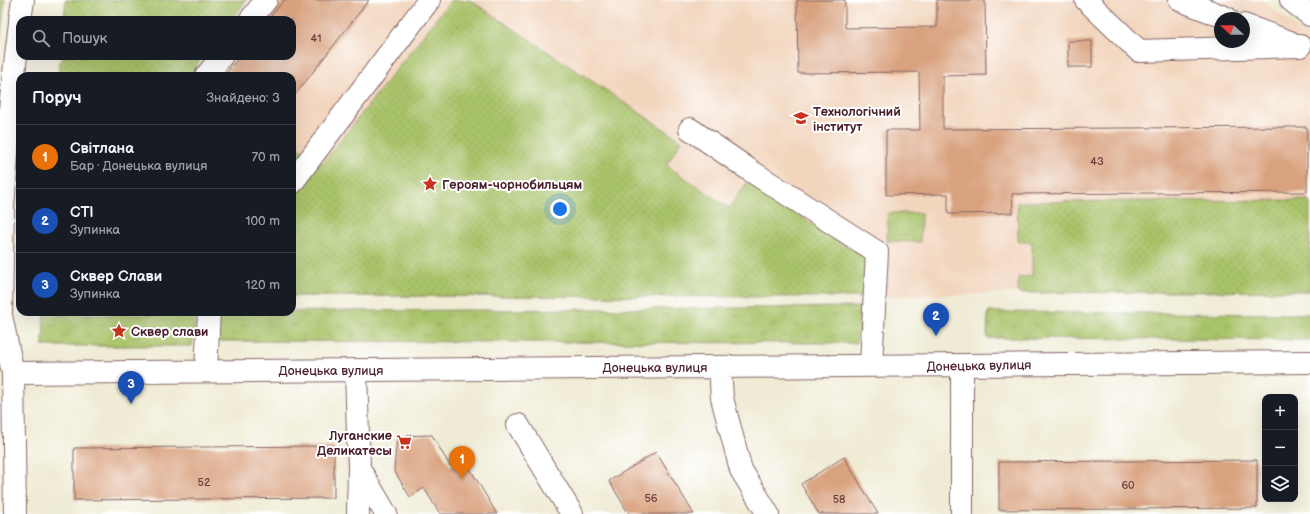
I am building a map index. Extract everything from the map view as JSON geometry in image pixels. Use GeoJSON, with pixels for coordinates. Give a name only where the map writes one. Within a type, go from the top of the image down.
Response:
{"type":"FeatureCollection","features":[{"type":"Feature","properties":{"kind":"street"},"geometry":{"type":"LineString","coordinates":[[21,16],[23,0]]}},
{"type":"Feature","properties":{"kind":"street"},"geometry":{"type":"LineString","coordinates":[[253,16],[266,0]]}},
{"type":"Feature","properties":{"kind":"street"},"geometry":{"type":"LineString","coordinates":[[296,170],[299,160],[429,0]]}},
{"type":"Feature","properties":{"kind":"street"},"geometry":{"type":"LineString","coordinates":[[1086,0],[1139,51],[1305,48]]}},
{"type":"Feature","properties":{"kind":"street"},"geometry":{"type":"LineString","coordinates":[[1180,0],[1214,13]]}},
{"type":"Feature","properties":{"kind":"street"},"geometry":{"type":"LineString","coordinates":[[1291,0],[1310,15]]}},
{"type":"Feature","properties":{"kind":"street"},"geometry":{"type":"LineString","coordinates":[[1250,27],[1305,48]]}},
{"type":"Feature","properties":{"kind":"street"},"geometry":{"type":"LineString","coordinates":[[15,514],[7,375],[1,315],[3,208],[10,99],[16,52]]}},
{"type":"Feature","properties":{"kind":"street"},"geometry":{"type":"LineString","coordinates":[[209,72],[219,60]]}},
{"type":"Feature","properties":{"kind":"street"},"geometry":{"type":"LineString","coordinates":[[690,129],[877,252],[871,365]]}},
{"type":"Feature","properties":{"kind":"street"},"geometry":{"type":"LineString","coordinates":[[206,371],[209,316]]}},
{"type":"Feature","properties":{"kind":"street","name":"Донецька вулиця"},"geometry":{"type":"LineString","coordinates":[[7,375],[206,371],[1310,362]]}},
{"type":"Feature","properties":{"kind":"street"},"geometry":{"type":"LineString","coordinates":[[962,365],[962,514]]}},
{"type":"Feature","properties":{"kind":"street"},"geometry":{"type":"LineString","coordinates":[[720,367],[722,398],[741,470],[768,514]]}},
{"type":"Feature","properties":{"kind":"street"},"geometry":{"type":"LineString","coordinates":[[356,370],[359,468],[358,514]]}},
{"type":"Feature","properties":{"kind":"street"},"geometry":{"type":"LineString","coordinates":[[518,425],[572,514]]}},
{"type":"Feature","properties":{"kind":"street"},"geometry":{"type":"LineString","coordinates":[[359,468],[386,514]]}},
{"type":"Feature","properties":{"kind":"shaded area","name":"Технологічний інститут"},"geometry":{"type":"Polygon","coordinates":[[[264,0],[1262,0],[1310,38],[1310,291],[1018,293],[870,297],[296,296],[296,72],[208,72],[218,60],[296,60],[296,16],[251,16],[264,0]]]}},
{"type":"Feature","properties":{"kind":"green space"},"geometry":{"type":"Polygon","coordinates":[[[0,0],[5,0],[0,42],[0,0]]]}},
{"type":"Feature","properties":{"kind":"green space"},"geometry":{"type":"Polygon","coordinates":[[[66,0],[247,0],[235,16],[64,16],[66,0]]]}},
{"type":"Feature","properties":{"kind":"green space"},"geometry":{"type":"Polygon","coordinates":[[[451,0],[470,0],[682,141],[666,165],[729,208],[747,182],[869,260],[870,297],[296,296],[296,147],[322,164],[451,0]]]}},
{"type":"Feature","properties":{"kind":"green space"},"geometry":{"type":"Polygon","coordinates":[[[60,60],[200,60],[194,68],[200,72],[59,72],[60,60]]]}},
{"type":"Feature","properties":{"kind":"green space"},"geometry":{"type":"Polygon","coordinates":[[[1310,200],[1310,291],[1018,293],[1018,277],[1032,276],[1032,242],[1018,242],[1017,202],[1310,200]]]}},
{"type":"Feature","properties":{"kind":"green space"},"geometry":{"type":"Polygon","coordinates":[[[888,213],[921,213],[920,242],[887,241],[888,213]]]}},
{"type":"Feature","properties":{"kind":"green space"},"geometry":{"type":"Polygon","coordinates":[[[869,307],[856,343],[216,341],[216,316],[296,316],[296,311],[869,307]]]}},
{"type":"Feature","properties":{"kind":"green space"},"geometry":{"type":"Polygon","coordinates":[[[988,312],[1310,314],[1310,340],[987,338],[988,312]]]}},
{"type":"Feature","properties":{"kind":"green space","name":"Сквер слави"},"geometry":{"type":"Polygon","coordinates":[[[44,316],[196,316],[192,346],[43,346],[44,316]]]}},
{"type":"Feature","properties":{"kind":"building"},"geometry":{"type":"Polygon","coordinates":[[[284,0],[369,0],[296,94],[296,72],[227,72],[237,60],[296,60],[296,16],[271,16],[284,0]]]}},
{"type":"Feature","properties":{"kind":"building"},"geometry":{"type":"Polygon","coordinates":[[[797,0],[845,0],[845,28],[937,27],[937,0],[985,0],[986,75],[943,76],[943,129],[1307,127],[1307,192],[1012,194],[1013,213],[948,214],[948,194],[886,195],[886,130],[920,130],[919,72],[798,73],[797,0]]]}},
{"type":"Feature","properties":{"kind":"building"},"geometry":{"type":"Polygon","coordinates":[[[1068,41],[1092,41],[1092,67],[1068,67],[1068,41]]]}},
{"type":"Feature","properties":{"kind":"building"},"geometry":{"type":"Polygon","coordinates":[[[432,435],[450,466],[463,457],[497,514],[440,514],[424,488],[410,497],[394,470],[397,436],[432,435]]]}},
{"type":"Feature","properties":{"kind":"building"},"geometry":{"type":"Polygon","coordinates":[[[334,446],[334,498],[74,500],[74,448],[334,446]]]}},
{"type":"Feature","properties":{"kind":"building"},"geometry":{"type":"Polygon","coordinates":[[[656,452],[694,514],[629,514],[609,481],[656,452]]]}},
{"type":"Feature","properties":{"kind":"building"},"geometry":{"type":"Polygon","coordinates":[[[844,457],[878,514],[819,514],[801,484],[844,457]]]}},
{"type":"Feature","properties":{"kind":"building"},"geometry":{"type":"Polygon","coordinates":[[[1257,460],[1257,508],[999,510],[999,462],[1257,460]]]}},
{"type":"Feature","properties":{"kind":"place","name":"Технологічний інститут"},"geometry":{"type":"Point","coordinates":[801,118]}},
{"type":"Feature","properties":{"kind":"place","name":"Героям-чорнобильцям"},"geometry":{"type":"Point","coordinates":[430,184]}},
{"type":"Feature","properties":{"kind":"place","name":"Сквер слави"},"geometry":{"type":"Point","coordinates":[119,331]}},
{"type":"Feature","properties":{"kind":"place","name":"СТІ"},"geometry":{"type":"Point","coordinates":[936,336]}},
{"type":"Feature","properties":{"kind":"place","name":"Сквер Слави"},"geometry":{"type":"Point","coordinates":[131,404]}},
{"type":"Feature","properties":{"kind":"place","name":"Луганские Деликатесы"},"geometry":{"type":"Point","coordinates":[404,442]}},
{"type":"Feature","properties":{"kind":"place","name":"Світлана"},"geometry":{"type":"Point","coordinates":[462,479]}}]}
